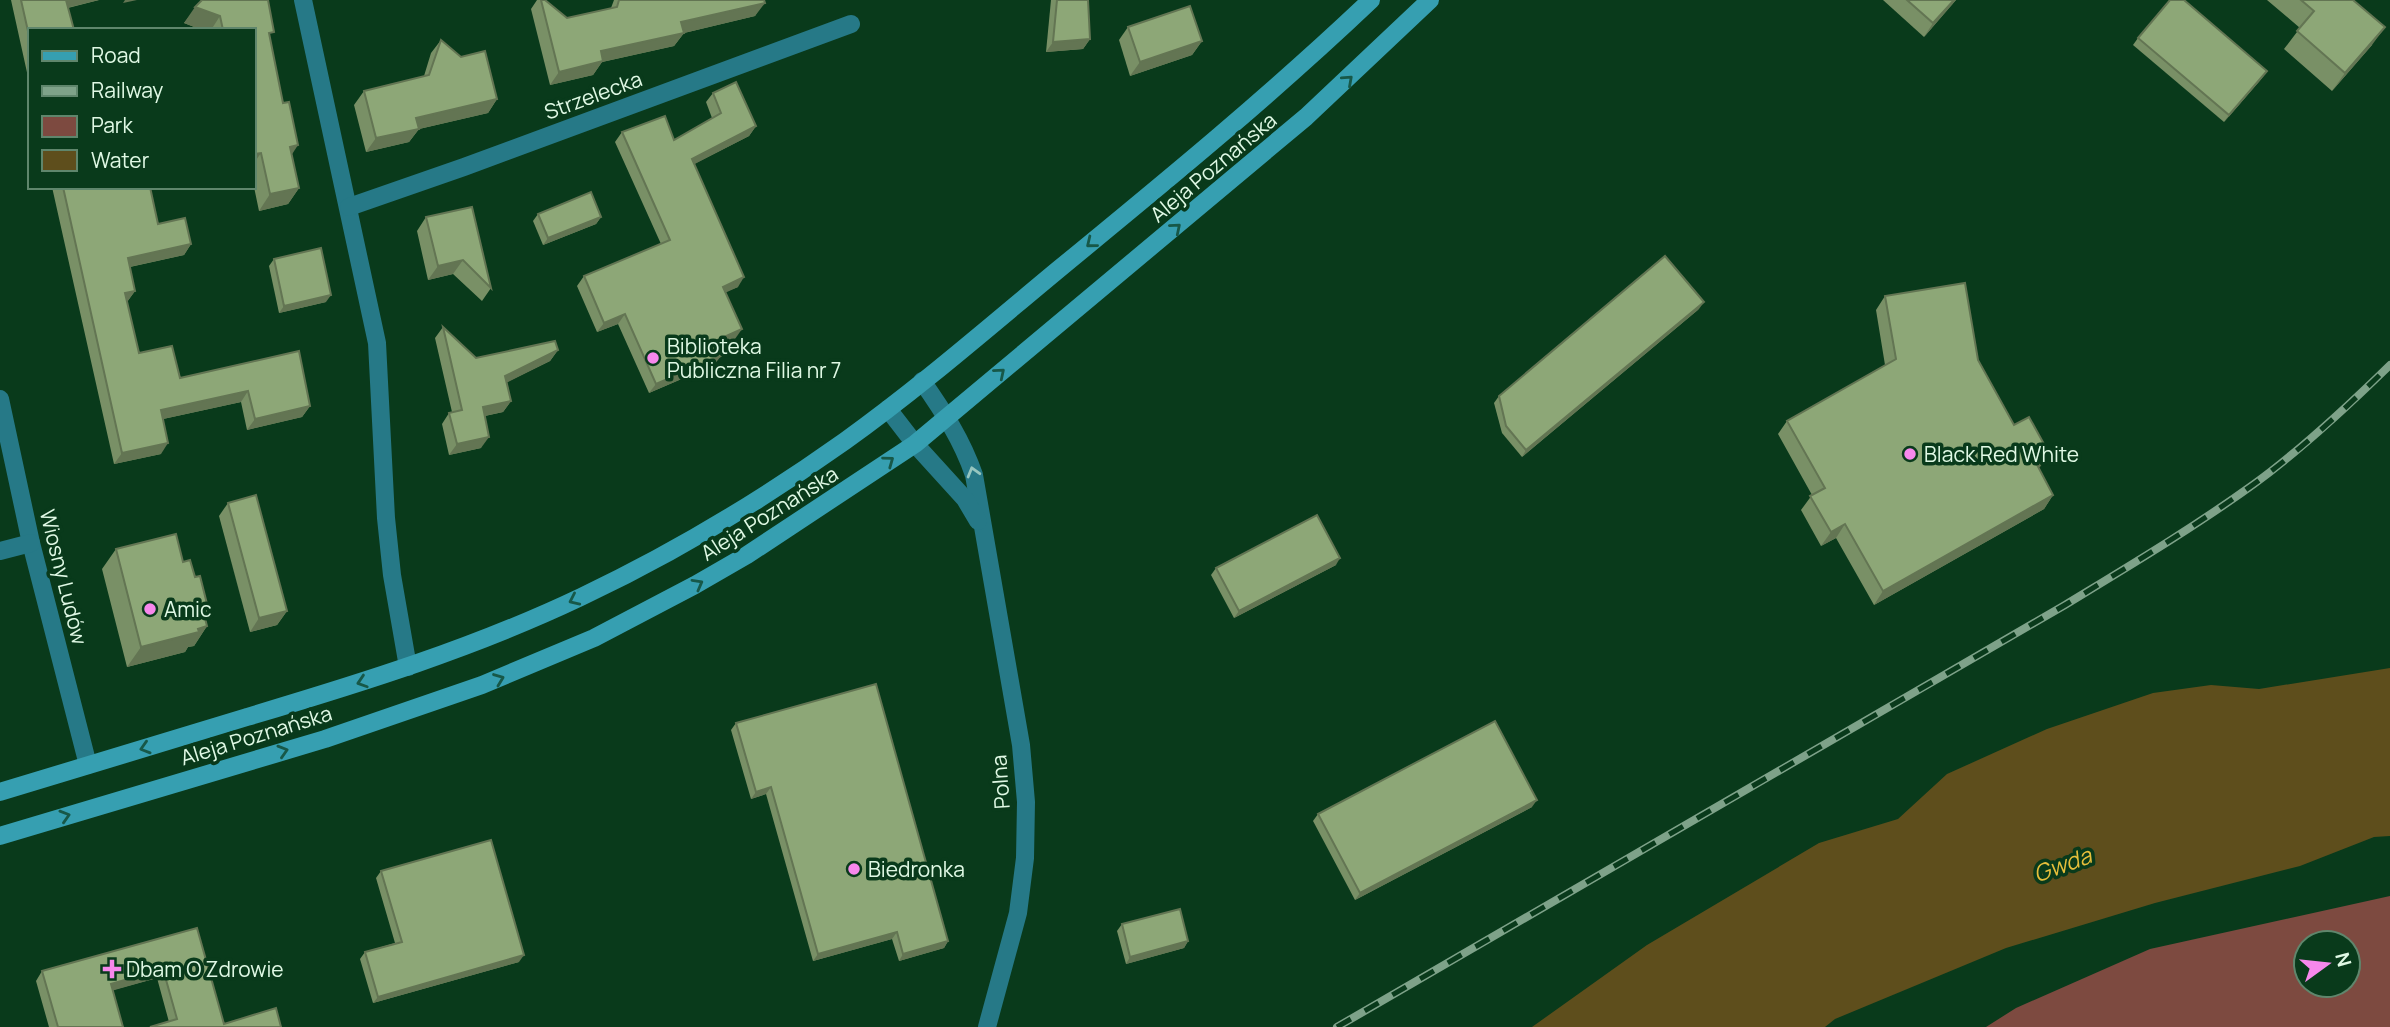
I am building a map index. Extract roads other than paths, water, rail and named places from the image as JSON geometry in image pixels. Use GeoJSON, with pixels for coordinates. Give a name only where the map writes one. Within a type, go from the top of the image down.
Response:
{"type":"FeatureCollection","features":[{"type":"Feature","properties":{"kind":"main road","name":"Aleja Poznańska"},"geometry":{"type":"LineString","coordinates":[[0,792],[408,667],[540,616],[650,563],[729,518],[888,409],[1238,121],[1371,0]]}},
{"type":"Feature","properties":{"kind":"main road","name":"Aleja Poznańska"},"geometry":{"type":"LineString","coordinates":[[0,836],[388,719],[482,685],[561,653],[649,610],[737,561],[915,444],[1297,125],[1430,0]]}},
{"type":"Feature","properties":{"kind":"street"},"geometry":{"type":"LineString","coordinates":[[303,0],[377,343],[386,519],[392,575],[408,667]]}},
{"type":"Feature","properties":{"kind":"street","name":"Strzelecka"},"geometry":{"type":"LineString","coordinates":[[349,206],[464,167],[851,24]]}},
{"type":"Feature","properties":{"kind":"street","name":"Polna"},"geometry":{"type":"LineString","coordinates":[[922,381],[947,416],[967,453],[975,475],[1021,745],[1026,802],[1025,858],[1018,913],[987,1027]]}},
{"type":"Feature","properties":{"kind":"street","name":"Wiosny Ludów"},"geometry":{"type":"LineString","coordinates":[[0,399],[31,543],[88,765]]}},
{"type":"Feature","properties":{"kind":"street","name":"Polna"},"geometry":{"type":"LineString","coordinates":[[888,409],[915,444],[965,499],[985,533]]}},
{"type":"Feature","properties":{"kind":"street"},"geometry":{"type":"LineString","coordinates":[[0,551],[31,543]]}},
{"type":"Feature","properties":{"kind":"water","name":"Gwda"},"geometry":{"type":"Polygon","coordinates":[[[2390,668],[2390,836],[2374,837],[2300,866],[2155,903],[2006,948],[1835,1019],[1825,1027],[1532,1027],[1647,945],[1819,843],[1898,819],[1947,774],[2047,729],[2153,693],[2211,685],[2259,689],[2390,668]]]}},
{"type":"Feature","properties":{"kind":"railway"},"geometry":{"type":"LineString","coordinates":[[1337,1027],[2065,605],[2161,546],[2272,471],[2390,365]]}},
{"type":"Feature","properties":{"kind":"place","name":"Biblioteka Publiczna Filia nr 7"},"geometry":{"type":"Point","coordinates":[653,358]}},
{"type":"Feature","properties":{"kind":"place","name":"Black Red White"},"geometry":{"type":"Point","coordinates":[1910,454]}},
{"type":"Feature","properties":{"kind":"place","name":"Amic"},"geometry":{"type":"Point","coordinates":[150,609]}},
{"type":"Feature","properties":{"kind":"place","name":"Biedronka"},"geometry":{"type":"Point","coordinates":[854,869]}},
{"type":"Feature","properties":{"kind":"place","name":"Dbam O Zdrowie"},"geometry":{"type":"Point","coordinates":[112,969]}}]}
